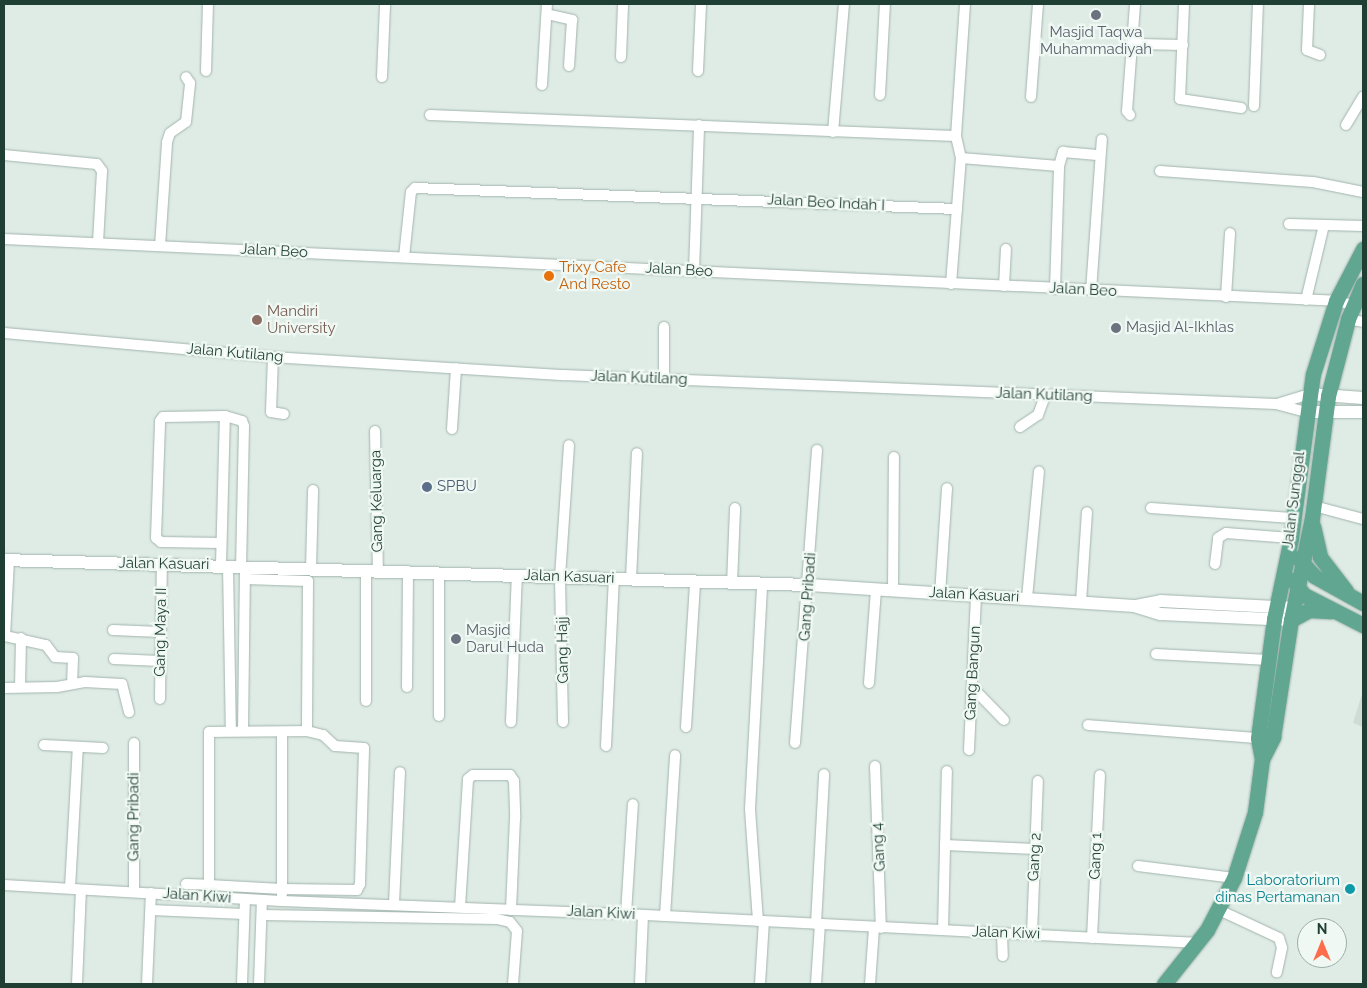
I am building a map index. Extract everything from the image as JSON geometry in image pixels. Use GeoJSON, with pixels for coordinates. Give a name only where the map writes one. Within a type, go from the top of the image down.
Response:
{"type":"FeatureCollection","features":[{"type":"Feature","properties":{"kind":"main road","name":"Jalan Sunggal"},"geometry":{"type":"LineString","coordinates":[[1170,981],[1199,943],[1234,878],[1255,812],[1262,759],[1258,738],[1275,612],[1290,541],[1309,394],[1336,301],[1363,249]]}},
{"type":"Feature","properties":{"kind":"main road","name":"Jalan Sunggal"},"geometry":{"type":"LineString","coordinates":[[1262,759],[1273,737],[1292,614],[1313,512],[1328,396],[1350,312],[1363,287]]}},
{"type":"Feature","properties":{"kind":"main road"},"geometry":{"type":"LineString","coordinates":[[1313,512],[1320,556],[1358,600]]}},
{"type":"Feature","properties":{"kind":"main road"},"geometry":{"type":"LineString","coordinates":[[1290,541],[1302,563],[1314,576],[1358,600]]}},
{"type":"Feature","properties":{"kind":"main road"},"geometry":{"type":"LineString","coordinates":[[1285,566],[1297,588],[1335,612],[1363,626]]}},
{"type":"Feature","properties":{"kind":"main road"},"geometry":{"type":"LineString","coordinates":[[1292,614],[1309,610],[1335,612]]}},
{"type":"Feature","properties":{"kind":"street"},"geometry":{"type":"LineString","coordinates":[[206,71],[208,4]]}},
{"type":"Feature","properties":{"kind":"street"},"geometry":{"type":"LineString","coordinates":[[382,76],[385,4]]}},
{"type":"Feature","properties":{"kind":"street"},"geometry":{"type":"LineString","coordinates":[[542,85],[547,4]]}},
{"type":"Feature","properties":{"kind":"street"},"geometry":{"type":"LineString","coordinates":[[548,53],[551,4]]}},
{"type":"Feature","properties":{"kind":"street"},"geometry":{"type":"LineString","coordinates":[[621,58],[623,4]]}},
{"type":"Feature","properties":{"kind":"street"},"geometry":{"type":"LineString","coordinates":[[698,71],[700,4]]}},
{"type":"Feature","properties":{"kind":"street"},"geometry":{"type":"LineString","coordinates":[[833,132],[844,4]]}},
{"type":"Feature","properties":{"kind":"street"},"geometry":{"type":"LineString","coordinates":[[880,95],[886,4]]}},
{"type":"Feature","properties":{"kind":"street"},"geometry":{"type":"LineString","coordinates":[[951,284],[961,158],[956,136],[965,4]]}},
{"type":"Feature","properties":{"kind":"street"},"geometry":{"type":"LineString","coordinates":[[1031,97],[1038,4]]}},
{"type":"Feature","properties":{"kind":"street"},"geometry":{"type":"LineString","coordinates":[[1130,115],[1127,111],[1135,4]]}},
{"type":"Feature","properties":{"kind":"street"},"geometry":{"type":"LineString","coordinates":[[1184,4],[1180,99],[1241,108]]}},
{"type":"Feature","properties":{"kind":"street"},"geometry":{"type":"LineString","coordinates":[[1254,106],[1258,4]]}},
{"type":"Feature","properties":{"kind":"street"},"geometry":{"type":"LineString","coordinates":[[1309,4],[1307,50],[1320,55]]}},
{"type":"Feature","properties":{"kind":"street"},"geometry":{"type":"LineString","coordinates":[[550,15],[572,20],[569,66]]}},
{"type":"Feature","properties":{"kind":"street"},"geometry":{"type":"LineString","coordinates":[[1138,44],[1183,45]]}},
{"type":"Feature","properties":{"kind":"street"},"geometry":{"type":"LineString","coordinates":[[160,246],[167,142],[170,133],[186,122],[190,83],[186,77]]}},
{"type":"Feature","properties":{"kind":"street"},"geometry":{"type":"LineString","coordinates":[[1346,126],[1363,97]]}},
{"type":"Feature","properties":{"kind":"street"},"geometry":{"type":"LineString","coordinates":[[430,115],[956,136]]}},
{"type":"Feature","properties":{"kind":"street"},"geometry":{"type":"LineString","coordinates":[[694,271],[699,125]]}},
{"type":"Feature","properties":{"kind":"street"},"geometry":{"type":"LineString","coordinates":[[1091,291],[1102,139]]}},
{"type":"Feature","properties":{"kind":"street"},"geometry":{"type":"LineString","coordinates":[[1055,289],[1059,166],[1063,152],[1100,155]]}},
{"type":"Feature","properties":{"kind":"street"},"geometry":{"type":"LineString","coordinates":[[4,155],[97,164],[102,171],[98,242]]}},
{"type":"Feature","properties":{"kind":"street"},"geometry":{"type":"LineString","coordinates":[[961,158],[1059,166]]}},
{"type":"Feature","properties":{"kind":"street"},"geometry":{"type":"LineString","coordinates":[[1160,171],[1313,182],[1363,192]]}},
{"type":"Feature","properties":{"kind":"street","name":"Jalan Beo Indah I"},"geometry":{"type":"LineString","coordinates":[[404,257],[414,188],[696,197],[957,209]]}},
{"type":"Feature","properties":{"kind":"street"},"geometry":{"type":"LineString","coordinates":[[1289,224],[1363,226]]}},
{"type":"Feature","properties":{"kind":"street"},"geometry":{"type":"LineString","coordinates":[[1306,300],[1324,225]]}},
{"type":"Feature","properties":{"kind":"street"},"geometry":{"type":"LineString","coordinates":[[1226,297],[1230,233]]}},
{"type":"Feature","properties":{"kind":"street","name":"Jalan Beo"},"geometry":{"type":"LineString","coordinates":[[4,239],[1336,301],[1363,322]]}},
{"type":"Feature","properties":{"kind":"street"},"geometry":{"type":"LineString","coordinates":[[1004,286],[1006,249]]}},
{"type":"Feature","properties":{"kind":"street"},"geometry":{"type":"LineString","coordinates":[[664,327],[664,379]]}},
{"type":"Feature","properties":{"kind":"street","name":"Jalan Kutilang"},"geometry":{"type":"LineString","coordinates":[[4,333],[273,357],[664,379],[1276,404],[1306,412]]}},
{"type":"Feature","properties":{"kind":"street"},"geometry":{"type":"LineString","coordinates":[[273,357],[271,412],[284,414]]}},
{"type":"Feature","properties":{"kind":"street"},"geometry":{"type":"LineString","coordinates":[[452,430],[456,368]]}},
{"type":"Feature","properties":{"kind":"street"},"geometry":{"type":"LineString","coordinates":[[1309,394],[1363,398]]}},
{"type":"Feature","properties":{"kind":"street","name":"Jalan Kutilang"},"geometry":{"type":"LineString","coordinates":[[1276,404],[1309,394]]}},
{"type":"Feature","properties":{"kind":"street"},"geometry":{"type":"LineString","coordinates":[[1020,428],[1038,415],[1045,396]]}},
{"type":"Feature","properties":{"kind":"street"},"geometry":{"type":"LineString","coordinates":[[1306,412],[1363,412]]}},
{"type":"Feature","properties":{"kind":"street"},"geometry":{"type":"LineString","coordinates":[[221,543],[161,542],[156,536],[161,419],[225,416],[239,418],[244,426],[234,566],[231,731]]}},
{"type":"Feature","properties":{"kind":"street"},"geometry":{"type":"LineString","coordinates":[[225,416],[221,543],[234,566],[245,580],[243,732]]}},
{"type":"Feature","properties":{"kind":"street","name":"Gang Keluarga"},"geometry":{"type":"LineString","coordinates":[[366,701],[372,571],[375,431]]}},
{"type":"Feature","properties":{"kind":"street","name":"Gang Hajj"},"geometry":{"type":"LineString","coordinates":[[563,722],[560,577],[569,445]]}},
{"type":"Feature","properties":{"kind":"street","name":"Gang Pribadi"},"geometry":{"type":"LineString","coordinates":[[795,743],[809,585],[817,450]]}},
{"type":"Feature","properties":{"kind":"street"},"geometry":{"type":"LineString","coordinates":[[631,579],[637,453]]}},
{"type":"Feature","properties":{"kind":"street"},"geometry":{"type":"LineString","coordinates":[[893,590],[894,457]]}},
{"type":"Feature","properties":{"kind":"street"},"geometry":{"type":"LineString","coordinates":[[1027,598],[1039,472]]}},
{"type":"Feature","properties":{"kind":"street"},"geometry":{"type":"LineString","coordinates":[[940,594],[947,488]]}},
{"type":"Feature","properties":{"kind":"street"},"geometry":{"type":"LineString","coordinates":[[311,569],[313,490]]}},
{"type":"Feature","properties":{"kind":"street"},"geometry":{"type":"LineString","coordinates":[[732,584],[735,508]]}},
{"type":"Feature","properties":{"kind":"street"},"geometry":{"type":"LineString","coordinates":[[1151,508],[1292,518]]}},
{"type":"Feature","properties":{"kind":"street"},"geometry":{"type":"LineString","coordinates":[[1080,602],[1087,512]]}},
{"type":"Feature","properties":{"kind":"street"},"geometry":{"type":"LineString","coordinates":[[1313,512],[1363,519]]}},
{"type":"Feature","properties":{"kind":"street"},"geometry":{"type":"LineString","coordinates":[[1215,564],[1218,538],[1226,532],[1290,541]]}},
{"type":"Feature","properties":{"kind":"street"},"geometry":{"type":"LineString","coordinates":[[6,560],[5,636],[46,645],[55,657],[73,658],[72,684]]}},
{"type":"Feature","properties":{"kind":"street","name":"Jalan Kasuari"},"geometry":{"type":"LineString","coordinates":[[6,560],[517,574],[695,583],[809,585],[1134,606],[1161,614],[1275,612],[1292,614]]}},
{"type":"Feature","properties":{"kind":"street","name":"Gang Maya II"},"geometry":{"type":"LineString","coordinates":[[160,699],[162,564]]}},
{"type":"Feature","properties":{"kind":"street"},"geometry":{"type":"LineString","coordinates":[[407,687],[408,571]]}},
{"type":"Feature","properties":{"kind":"street"},"geometry":{"type":"LineString","coordinates":[[438,716],[439,572]]}},
{"type":"Feature","properties":{"kind":"street"},"geometry":{"type":"LineString","coordinates":[[511,722],[517,574]]}},
{"type":"Feature","properties":{"kind":"street"},"geometry":{"type":"LineString","coordinates":[[606,746],[614,579]]}},
{"type":"Feature","properties":{"kind":"street"},"geometry":{"type":"LineString","coordinates":[[245,580],[308,581],[307,731]]}},
{"type":"Feature","properties":{"kind":"street"},"geometry":{"type":"LineString","coordinates":[[686,727],[695,583]]}},
{"type":"Feature","properties":{"kind":"street"},"geometry":{"type":"LineString","coordinates":[[760,984],[761,921],[750,809],[762,585]]}},
{"type":"Feature","properties":{"kind":"street"},"geometry":{"type":"LineString","coordinates":[[869,682],[876,590]]}},
{"type":"Feature","properties":{"kind":"street","name":"Gang Bangun"},"geometry":{"type":"LineString","coordinates":[[968,750],[976,596]]}},
{"type":"Feature","properties":{"kind":"street"},"geometry":{"type":"LineString","coordinates":[[113,630],[160,632]]}},
{"type":"Feature","properties":{"kind":"street"},"geometry":{"type":"LineString","coordinates":[[20,688],[21,638]]}},
{"type":"Feature","properties":{"kind":"street"},"geometry":{"type":"LineString","coordinates":[[1156,654],[1269,660]]}},
{"type":"Feature","properties":{"kind":"street"},"geometry":{"type":"LineString","coordinates":[[114,659],[160,661]]}},
{"type":"Feature","properties":{"kind":"street"},"geometry":{"type":"LineString","coordinates":[[4,688],[72,684],[124,684],[129,712]]}},
{"type":"Feature","properties":{"kind":"street"},"geometry":{"type":"LineString","coordinates":[[972,687],[1004,720]]}},
{"type":"Feature","properties":{"kind":"street"},"geometry":{"type":"LineString","coordinates":[[1088,725],[1258,738]]}},
{"type":"Feature","properties":{"kind":"street"},"geometry":{"type":"LineString","coordinates":[[186,884],[209,886],[352,891],[360,884],[364,748],[335,746],[323,735],[307,731],[282,733],[209,732],[209,886],[208,897]]}},
{"type":"Feature","properties":{"kind":"street"},"geometry":{"type":"LineString","coordinates":[[282,733],[282,901]]}},
{"type":"Feature","properties":{"kind":"street","name":"Gang Pribadi"},"geometry":{"type":"LineString","coordinates":[[134,743],[134,892]]}},
{"type":"Feature","properties":{"kind":"street"},"geometry":{"type":"LineString","coordinates":[[44,745],[103,748]]}},
{"type":"Feature","properties":{"kind":"street"},"geometry":{"type":"LineString","coordinates":[[70,888],[78,747]]}},
{"type":"Feature","properties":{"kind":"street"},"geometry":{"type":"LineString","coordinates":[[665,916],[675,755]]}},
{"type":"Feature","properties":{"kind":"street","name":"Gang 4"},"geometry":{"type":"LineString","coordinates":[[870,984],[878,928],[875,766]]}},
{"type":"Feature","properties":{"kind":"street"},"geometry":{"type":"LineString","coordinates":[[944,930],[947,771]]}},
{"type":"Feature","properties":{"kind":"street"},"geometry":{"type":"LineString","coordinates":[[394,904],[400,772]]}},
{"type":"Feature","properties":{"kind":"street"},"geometry":{"type":"LineString","coordinates":[[816,984],[824,774]]}},
{"type":"Feature","properties":{"kind":"street"},"geometry":{"type":"LineString","coordinates":[[460,907],[468,779],[473,775],[510,776],[514,781],[515,818],[511,910]]}},
{"type":"Feature","properties":{"kind":"street","name":"Gang 1"},"geometry":{"type":"LineString","coordinates":[[1092,938],[1100,775]]}},
{"type":"Feature","properties":{"kind":"street","name":"Gang 2"},"geometry":{"type":"LineString","coordinates":[[1032,934],[1038,781]]}},
{"type":"Feature","properties":{"kind":"street"},"geometry":{"type":"LineString","coordinates":[[626,914],[633,804]]}},
{"type":"Feature","properties":{"kind":"street"},"geometry":{"type":"LineString","coordinates":[[945,845],[1035,849]]}},
{"type":"Feature","properties":{"kind":"street"},"geometry":{"type":"LineString","coordinates":[[1138,866],[1234,878]]}},
{"type":"Feature","properties":{"kind":"street","name":"Jalan Kiwi"},"geometry":{"type":"LineString","coordinates":[[4,885],[282,901],[626,914],[1199,943]]}},
{"type":"Feature","properties":{"kind":"street"},"geometry":{"type":"LineString","coordinates":[[77,984],[81,890]]}},
{"type":"Feature","properties":{"kind":"street"},"geometry":{"type":"LineString","coordinates":[[147,984],[152,893]]}},
{"type":"Feature","properties":{"kind":"street"},"geometry":{"type":"LineString","coordinates":[[242,984],[245,899]]}},
{"type":"Feature","properties":{"kind":"street"},"geometry":{"type":"LineString","coordinates":[[259,984],[262,900]]}},
{"type":"Feature","properties":{"kind":"street"},"geometry":{"type":"LineString","coordinates":[[1217,909],[1279,938],[1282,948],[1277,972]]}},
{"type":"Feature","properties":{"kind":"street"},"geometry":{"type":"LineString","coordinates":[[151,910],[244,914]]}},
{"type":"Feature","properties":{"kind":"street"},"geometry":{"type":"LineString","coordinates":[[262,915],[498,919],[510,922],[517,931],[513,984]]}},
{"type":"Feature","properties":{"kind":"street"},"geometry":{"type":"LineString","coordinates":[[640,984],[643,915]]}},
{"type":"Feature","properties":{"kind":"street"},"geometry":{"type":"LineString","coordinates":[[1002,933],[1003,956]]}},
{"type":"Feature","properties":{"kind":"shaded area"},"geometry":{"type":"Polygon","coordinates":[[[1363,691],[1363,727],[1353,723],[1363,691]]]}},
{"type":"Feature","properties":{"kind":"place","name":"Masjid Taqwa Muhammadiyah"},"geometry":{"type":"Point","coordinates":[1096,15]}},
{"type":"Feature","properties":{"kind":"place","name":"Trixy Cafe And Resto"},"geometry":{"type":"Point","coordinates":[549,276]}},
{"type":"Feature","properties":{"kind":"place","name":"Mandiri University"},"geometry":{"type":"Point","coordinates":[257,320]}},
{"type":"Feature","properties":{"kind":"place","name":"Masjid Al-Ikhlas"},"geometry":{"type":"Point","coordinates":[1116,328]}},
{"type":"Feature","properties":{"kind":"place","name":"SPBU"},"geometry":{"type":"Point","coordinates":[427,487]}},
{"type":"Feature","properties":{"kind":"place","name":"Masjid Darul Huda"},"geometry":{"type":"Point","coordinates":[456,639]}},
{"type":"Feature","properties":{"kind":"place","name":"Laboratorium dinas Pertamanan"},"geometry":{"type":"Point","coordinates":[1350,889]}}]}
